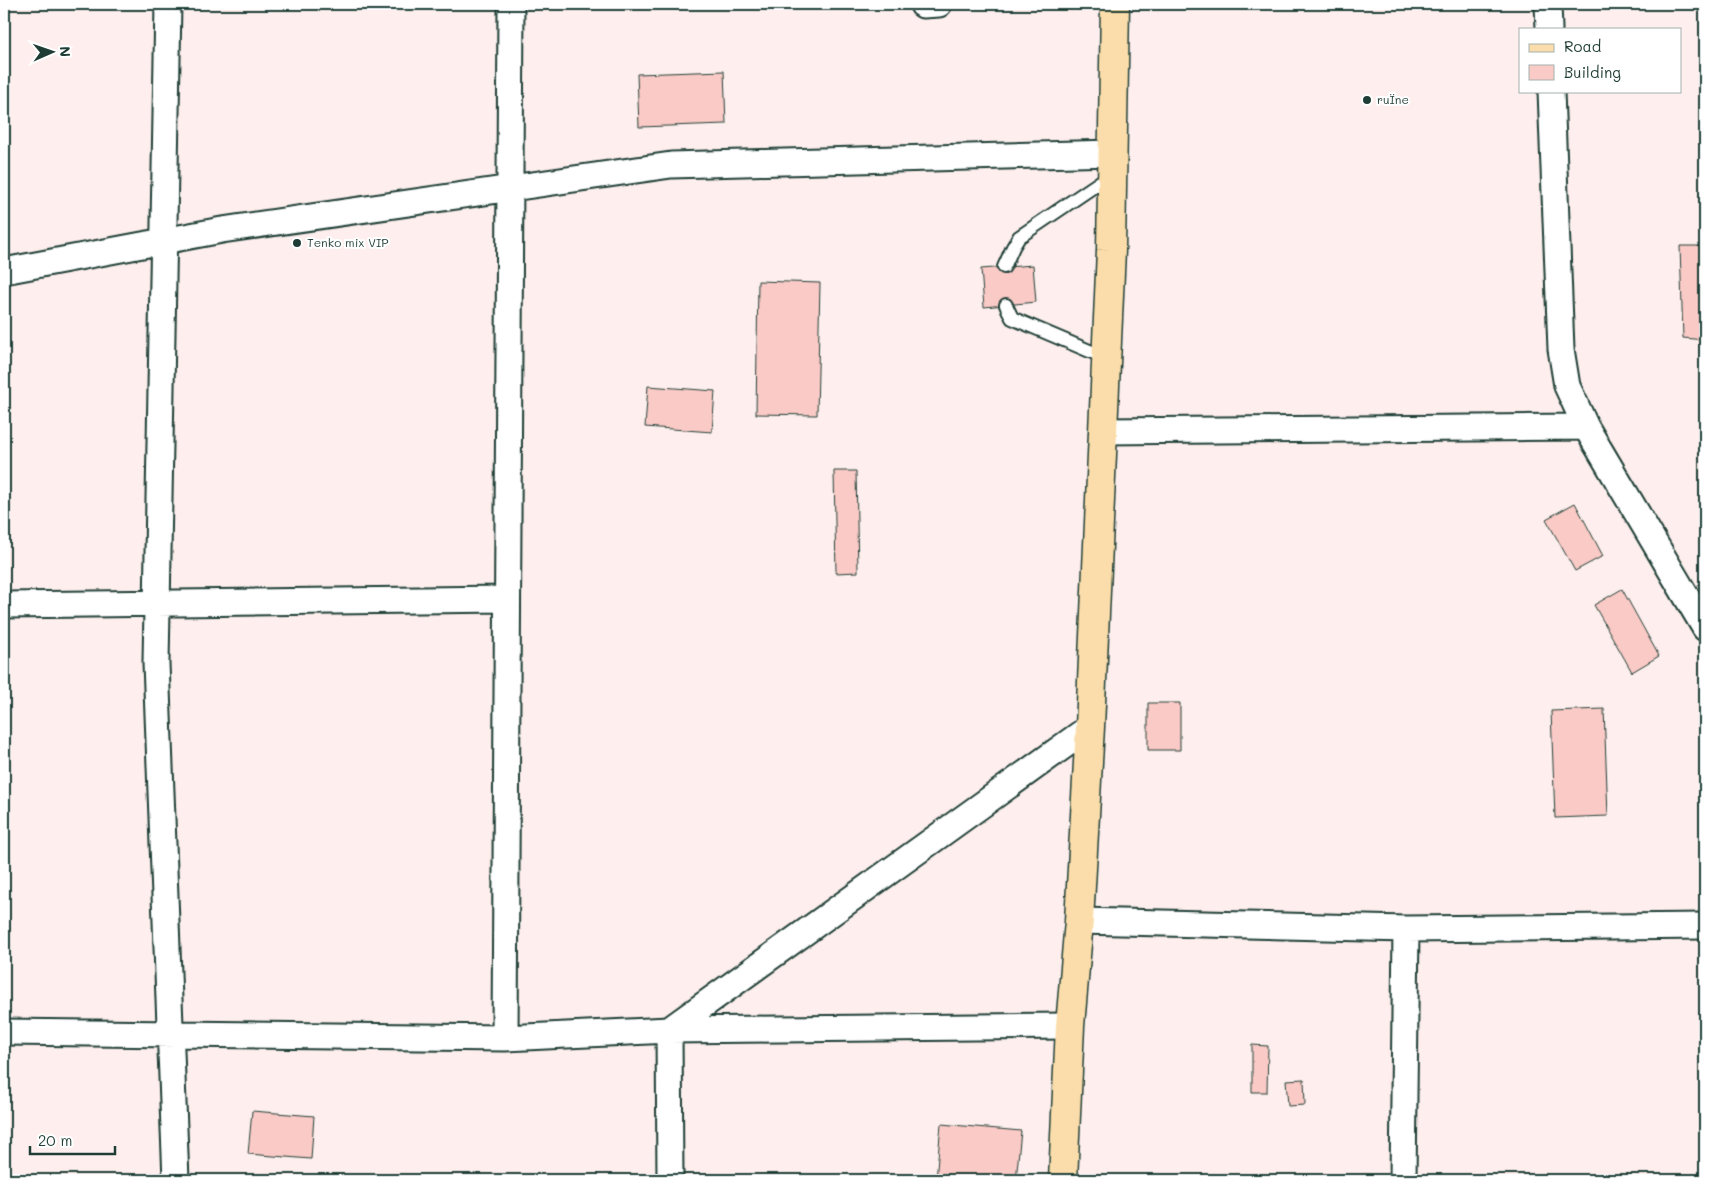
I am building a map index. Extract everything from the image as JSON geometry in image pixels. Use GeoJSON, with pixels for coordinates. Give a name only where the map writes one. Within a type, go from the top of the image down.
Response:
{"type":"FeatureCollection","features":[{"type":"Feature","properties":{"kind":"main road"},"geometry":{"type":"LineString","coordinates":[[1063,1180],[1070,1026],[1079,921],[1090,727],[1106,358],[1116,4]]}},
{"type":"Feature","properties":{"kind":"street"},"geometry":{"type":"LineString","coordinates":[[168,4],[156,663],[176,1180]]}},
{"type":"Feature","properties":{"kind":"street"},"geometry":{"type":"LineString","coordinates":[[505,1038],[511,4]]}},
{"type":"Feature","properties":{"kind":"street"},"geometry":{"type":"LineString","coordinates":[[1548,4],[1549,28]]}},
{"type":"Feature","properties":{"kind":"street"},"geometry":{"type":"LineString","coordinates":[[1551,92],[1561,349],[1567,386],[1586,427],[1705,628]]}},
{"type":"Feature","properties":{"kind":"street"},"geometry":{"type":"LineString","coordinates":[[4,272],[232,228],[671,165],[1113,163]]}},
{"type":"Feature","properties":{"kind":"street"},"geometry":{"type":"LineString","coordinates":[[1103,431],[1586,427]]}},
{"type":"Feature","properties":{"kind":"street"},"geometry":{"type":"LineString","coordinates":[[4,605],[507,599]]}},
{"type":"Feature","properties":{"kind":"street"},"geometry":{"type":"LineString","coordinates":[[669,1030],[1090,727]]}},
{"type":"Feature","properties":{"kind":"street"},"geometry":{"type":"LineString","coordinates":[[1079,921],[1406,929],[1705,926]]}},
{"type":"Feature","properties":{"kind":"street"},"geometry":{"type":"LineString","coordinates":[[1403,1180],[1406,929]]}},
{"type":"Feature","properties":{"kind":"street"},"geometry":{"type":"LineString","coordinates":[[4,1032],[505,1038],[669,1030],[1070,1026]]}},
{"type":"Feature","properties":{"kind":"street"},"geometry":{"type":"LineString","coordinates":[[669,1030],[670,1180]]}},
{"type":"Feature","properties":{"kind":"lane"},"geometry":{"type":"LineString","coordinates":[[1004,267],[1019,237],[1113,163]]}},
{"type":"Feature","properties":{"kind":"lane"},"geometry":{"type":"LineString","coordinates":[[1006,305],[1012,318],[1106,358]]}},
{"type":"Feature","properties":{"kind":"building"},"geometry":{"type":"Polygon","coordinates":[[[724,71],[726,124],[639,127],[637,74],[724,71]]]}},
{"type":"Feature","properties":{"kind":"building"},"geometry":{"type":"Polygon","coordinates":[[[1680,246],[1705,246],[1705,340],[1683,338],[1680,246]]]}},
{"type":"Feature","properties":{"kind":"building"},"geometry":{"type":"Polygon","coordinates":[[[1033,265],[1036,302],[984,307],[981,269],[1033,265]]]}},
{"type":"Feature","properties":{"kind":"building"},"geometry":{"type":"Polygon","coordinates":[[[758,281],[820,283],[817,415],[756,414],[758,281]]]}},
{"type":"Feature","properties":{"kind":"building"},"geometry":{"type":"Polygon","coordinates":[[[648,386],[715,391],[712,432],[645,427],[648,386]]]}},
{"type":"Feature","properties":{"kind":"building"},"geometry":{"type":"Polygon","coordinates":[[[834,471],[856,471],[858,572],[836,573],[834,471]]]}},
{"type":"Feature","properties":{"kind":"building"},"geometry":{"type":"Polygon","coordinates":[[[1575,503],[1603,556],[1575,571],[1546,519],[1575,503]]]}},
{"type":"Feature","properties":{"kind":"building"},"geometry":{"type":"Polygon","coordinates":[[[1622,589],[1659,656],[1632,672],[1594,605],[1622,589]]]}},
{"type":"Feature","properties":{"kind":"building"},"geometry":{"type":"Polygon","coordinates":[[[1148,703],[1180,703],[1180,750],[1148,750],[1148,703]]]}},
{"type":"Feature","properties":{"kind":"building"},"geometry":{"type":"Polygon","coordinates":[[[1604,709],[1608,816],[1555,818],[1551,711],[1604,709]]]}},
{"type":"Feature","properties":{"kind":"building"},"geometry":{"type":"Polygon","coordinates":[[[1252,1045],[1268,1046],[1267,1092],[1252,1092],[1252,1045]]]}},
{"type":"Feature","properties":{"kind":"building"},"geometry":{"type":"Polygon","coordinates":[[[1304,1079],[1305,1105],[1288,1106],[1286,1080],[1304,1079]]]}},
{"type":"Feature","properties":{"kind":"building"},"geometry":{"type":"Polygon","coordinates":[[[252,1111],[314,1116],[311,1159],[248,1154],[252,1111]]]}},
{"type":"Feature","properties":{"kind":"building"},"geometry":{"type":"Polygon","coordinates":[[[941,1124],[1021,1131],[1016,1180],[936,1180],[941,1124]]]}},
{"type":"Feature","properties":{"kind":"place","name":"ruÏne"},"geometry":{"type":"Point","coordinates":[1367,100]}},
{"type":"Feature","properties":{"kind":"place","name":"Tenko mix VIP"},"geometry":{"type":"Point","coordinates":[297,243]}}]}
